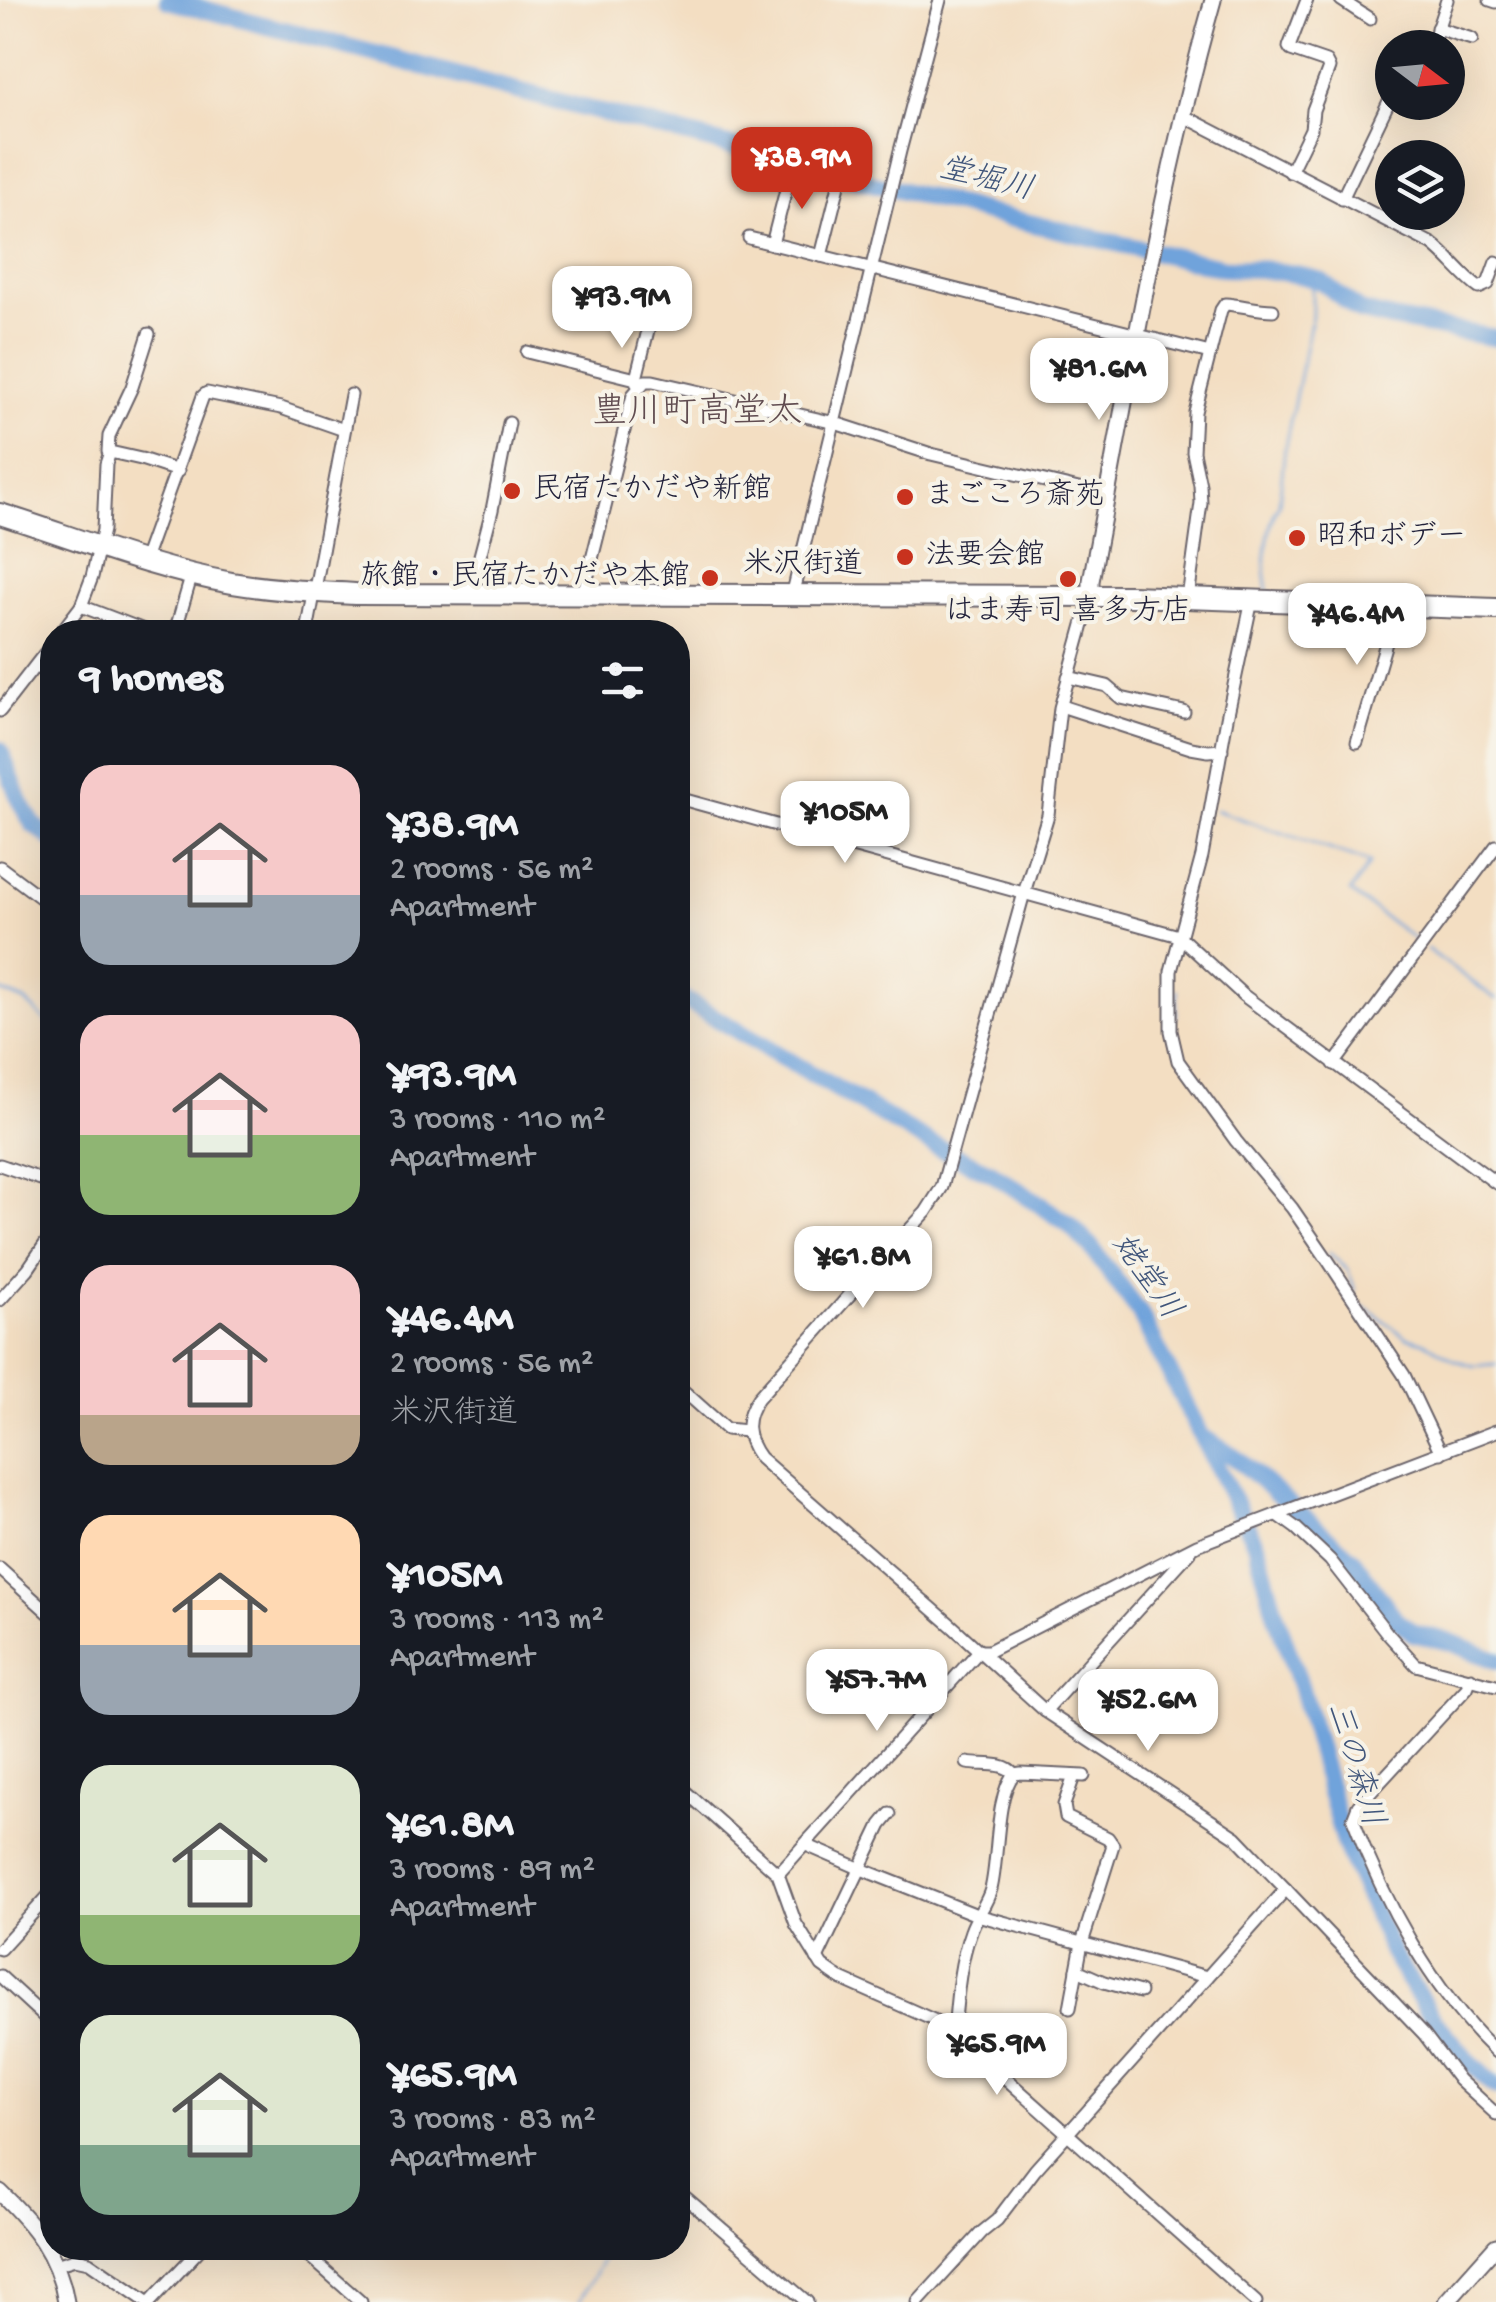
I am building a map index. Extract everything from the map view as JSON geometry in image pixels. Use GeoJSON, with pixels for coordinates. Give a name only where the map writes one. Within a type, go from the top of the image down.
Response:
{"type":"FeatureCollection","features":[{"type":"Feature","properties":{"kind":"highway","name":"米沢街道"},"geometry":{"type":"LineString","coordinates":[[0,514],[192,574],[243,585],[314,592],[1091,596],[1496,609]]}},
{"type":"Feature","properties":{"kind":"street"},"geometry":{"type":"LineString","coordinates":[[792,596],[940,0]]}},
{"type":"Feature","properties":{"kind":"street"},"geometry":{"type":"LineString","coordinates":[[1213,0],[1152,248],[1091,596],[1061,706],[1048,815],[946,1175],[935,1201],[758,1398],[751,1408],[747,1431],[760,1458],[1045,1712],[1236,1837],[1424,2034],[1459,2080],[1496,2114]]}},
{"type":"Feature","properties":{"kind":"street"},"geometry":{"type":"LineString","coordinates":[[1290,172],[1311,129],[1313,110],[1329,68],[1326,62],[1289,47],[1307,0]]}},
{"type":"Feature","properties":{"kind":"street"},"geometry":{"type":"LineString","coordinates":[[1341,0],[1370,20]]}},
{"type":"Feature","properties":{"kind":"street"},"geometry":{"type":"LineString","coordinates":[[1446,0],[1437,28],[1472,39]]}},
{"type":"Feature","properties":{"kind":"street"},"geometry":{"type":"LineString","coordinates":[[1182,115],[1432,244],[1474,286],[1488,284],[1496,262]]}},
{"type":"Feature","properties":{"kind":"street"},"geometry":{"type":"LineString","coordinates":[[1342,198],[1380,120]]}},
{"type":"Feature","properties":{"kind":"street"},"geometry":{"type":"LineString","coordinates":[[772,244],[791,170]]}},
{"type":"Feature","properties":{"kind":"street"},"geometry":{"type":"LineString","coordinates":[[821,256],[840,181]]}},
{"type":"Feature","properties":{"kind":"street"},"geometry":{"type":"LineString","coordinates":[[748,238],[1210,352]]}},
{"type":"Feature","properties":{"kind":"street"},"geometry":{"type":"LineString","coordinates":[[1188,598],[1201,503],[1193,452],[1195,412],[1221,310],[1225,304],[1273,310]]}},
{"type":"Feature","properties":{"kind":"street"},"geometry":{"type":"LineString","coordinates":[[583,595],[653,310]]}},
{"type":"Feature","properties":{"kind":"street"},"geometry":{"type":"LineString","coordinates":[[71,620],[82,606],[100,546],[109,436],[132,386],[149,334]]}},
{"type":"Feature","properties":{"kind":"street"},"geometry":{"type":"LineString","coordinates":[[527,352],[637,383],[654,381],[835,424],[931,454],[1108,496]]}},
{"type":"Feature","properties":{"kind":"street"},"geometry":{"type":"LineString","coordinates":[[144,560],[207,393],[281,408],[344,430]]}},
{"type":"Feature","properties":{"kind":"street"},"geometry":{"type":"LineString","coordinates":[[309,620],[352,394]]}},
{"type":"Feature","properties":{"kind":"street"},"geometry":{"type":"LineString","coordinates":[[470,594],[510,423]]}},
{"type":"Feature","properties":{"kind":"street"},"geometry":{"type":"LineString","coordinates":[[110,452],[178,472]]}},
{"type":"Feature","properties":{"kind":"street"},"geometry":{"type":"LineString","coordinates":[[179,620],[192,574]]}},
{"type":"Feature","properties":{"kind":"street"},"geometry":{"type":"LineString","coordinates":[[1252,600],[1202,856],[1170,980],[1171,1031],[1178,1061],[1236,1141],[1292,1208],[1404,1375],[1440,1453]]}},
{"type":"Feature","properties":{"kind":"street"},"geometry":{"type":"LineString","coordinates":[[1357,742],[1397,605]]}},
{"type":"Feature","properties":{"kind":"street"},"geometry":{"type":"LineString","coordinates":[[82,606],[118,620]]}},
{"type":"Feature","properties":{"kind":"street"},"geometry":{"type":"LineString","coordinates":[[4,707],[40,659]]}},
{"type":"Feature","properties":{"kind":"street"},"geometry":{"type":"LineString","coordinates":[[34,667],[40,669]]}},
{"type":"Feature","properties":{"kind":"street"},"geometry":{"type":"LineString","coordinates":[[1068,677],[1107,686],[1121,698],[1184,712]]}},
{"type":"Feature","properties":{"kind":"street"},"geometry":{"type":"LineString","coordinates":[[1061,706],[1191,748],[1222,750]]}},
{"type":"Feature","properties":{"kind":"street"},"geometry":{"type":"LineString","coordinates":[[690,801],[1179,936],[1242,995],[1496,1183]]}},
{"type":"Feature","properties":{"kind":"street"},"geometry":{"type":"LineString","coordinates":[[1334,1064],[1496,846]]}},
{"type":"Feature","properties":{"kind":"street"},"geometry":{"type":"LineString","coordinates":[[0,867],[40,897]]}},
{"type":"Feature","properties":{"kind":"street"},"geometry":{"type":"LineString","coordinates":[[0,1164],[40,1179]]}},
{"type":"Feature","properties":{"kind":"street"},"geometry":{"type":"LineString","coordinates":[[0,1300],[40,1252]]}},
{"type":"Feature","properties":{"kind":"street"},"geometry":{"type":"LineString","coordinates":[[690,1397],[726,1430],[747,1431]]}},
{"type":"Feature","properties":{"kind":"street"},"geometry":{"type":"LineString","coordinates":[[778,1874],[978,1651],[988,1651],[1192,1548],[1496,1431]]}},
{"type":"Feature","properties":{"kind":"street"},"geometry":{"type":"LineString","coordinates":[[1276,1515],[1330,1560],[1416,1665],[1496,1686]]}},
{"type":"Feature","properties":{"kind":"street"},"geometry":{"type":"LineString","coordinates":[[1045,1712],[1192,1548]]}},
{"type":"Feature","properties":{"kind":"street"},"geometry":{"type":"LineString","coordinates":[[0,1569],[40,1605]]}},
{"type":"Feature","properties":{"kind":"street"},"geometry":{"type":"LineString","coordinates":[[1470,1678],[1467,1688],[1358,1806],[1353,1819],[1415,1949],[1475,2032],[1496,2052]]}},
{"type":"Feature","properties":{"kind":"street"},"geometry":{"type":"LineString","coordinates":[[968,1764],[1000,1765],[1014,1774],[1079,1776],[1064,1805],[1066,1817],[1108,1838],[1113,1845],[1082,1943],[1070,2008]]}},
{"type":"Feature","properties":{"kind":"street"},"geometry":{"type":"LineString","coordinates":[[954,2032],[957,1992],[968,1942],[992,1888],[1001,1812],[1014,1774]]}},
{"type":"Feature","properties":{"kind":"street"},"geometry":{"type":"LineString","coordinates":[[690,1798],[778,1874],[796,1924],[822,1966],[839,1978],[947,2026],[1256,2302]]}},
{"type":"Feature","properties":{"kind":"street"},"geometry":{"type":"LineString","coordinates":[[817,1959],[881,1825],[890,1814]]}},
{"type":"Feature","properties":{"kind":"street"},"geometry":{"type":"LineString","coordinates":[[806,1844],[978,1914],[1207,1977]]}},
{"type":"Feature","properties":{"kind":"street"},"geometry":{"type":"LineString","coordinates":[[918,2302],[997,2220],[1035,2170],[1286,1888]]}},
{"type":"Feature","properties":{"kind":"street"},"geometry":{"type":"LineString","coordinates":[[0,1949],[40,1905]]}},
{"type":"Feature","properties":{"kind":"street"},"geometry":{"type":"LineString","coordinates":[[1077,1970],[1140,1992]]}},
{"type":"Feature","properties":{"kind":"street"},"geometry":{"type":"LineString","coordinates":[[0,1976],[40,2013]]}},
{"type":"Feature","properties":{"kind":"street"},"geometry":{"type":"LineString","coordinates":[[0,2192],[40,2235]]}},
{"type":"Feature","properties":{"kind":"street"},"geometry":{"type":"LineString","coordinates":[[690,2201],[807,2302]]}},
{"type":"Feature","properties":{"kind":"street"},"geometry":{"type":"LineString","coordinates":[[1446,2302],[1496,2246]]}},
{"type":"Feature","properties":{"kind":"street"},"geometry":{"type":"LineString","coordinates":[[53,2260],[66,2302]]}},
{"type":"Feature","properties":{"kind":"street"},"geometry":{"type":"LineString","coordinates":[[55,2264],[68,2260]]}},
{"type":"Feature","properties":{"kind":"street"},"geometry":{"type":"LineString","coordinates":[[82,2260],[149,2302],[189,2260]]}},
{"type":"Feature","properties":{"kind":"street"},"geometry":{"type":"LineString","coordinates":[[314,2260],[361,2302]]}},
{"type":"Feature","properties":{"kind":"waterway","name":"堂堀川"},"geometry":{"type":"LineString","coordinates":[[168,0],[991,214],[1224,268],[1300,275],[1321,281],[1359,311],[1496,338]]}},
{"type":"Feature","properties":{"kind":"waterway"},"geometry":{"type":"LineString","coordinates":[[1267,592],[1267,543],[1279,504],[1285,446],[1312,316],[1312,279]]}},
{"type":"Feature","properties":{"kind":"waterway","name":"姥堂川"},"geometry":{"type":"LineString","coordinates":[[0,750],[21,803],[40,830]]}},
{"type":"Feature","properties":{"kind":"waterway"},"geometry":{"type":"LineString","coordinates":[[1215,810],[1370,863],[1350,892],[1417,941]]}},
{"type":"Feature","properties":{"kind":"waterway"},"geometry":{"type":"LineString","coordinates":[[1427,949],[1496,999]]}},
{"type":"Feature","properties":{"kind":"waterway"},"geometry":{"type":"LineString","coordinates":[[1176,1017],[1177,990]]}},
{"type":"Feature","properties":{"kind":"waterway"},"geometry":{"type":"LineString","coordinates":[[0,991],[25,1001],[40,1015]]}},
{"type":"Feature","properties":{"kind":"waterway","name":"三の森川"},"geometry":{"type":"LineString","coordinates":[[690,1003],[935,1146],[992,1173],[1069,1224],[1091,1247],[1139,1312],[1257,1547],[1345,1846],[1394,1957],[1434,2020],[1496,2087]]}},
{"type":"Feature","properties":{"kind":"waterway"},"geometry":{"type":"LineString","coordinates":[[1272,1174],[1282,1179],[1287,1194]]}},
{"type":"Feature","properties":{"kind":"waterway"},"geometry":{"type":"LineString","coordinates":[[1329,1253],[1348,1270],[1355,1291]]}},
{"type":"Feature","properties":{"kind":"waterway"},"geometry":{"type":"LineString","coordinates":[[1363,1306],[1406,1337],[1426,1343],[1455,1360],[1474,1366],[1496,1364]]}},
{"type":"Feature","properties":{"kind":"waterway","name":"姥堂川"},"geometry":{"type":"LineString","coordinates":[[1204,1438],[1237,1459],[1353,1560],[1396,1620],[1413,1633],[1496,1660]]}},
{"type":"Feature","properties":{"kind":"waterway"},"geometry":{"type":"LineString","coordinates":[[579,2302],[602,2260]]}},
{"type":"Feature","properties":{"kind":"place","name":"民宿たかだや新館"},"geometry":{"type":"Point","coordinates":[512,491]}},
{"type":"Feature","properties":{"kind":"place","name":"まごころ斎苑"},"geometry":{"type":"Point","coordinates":[905,497]}},
{"type":"Feature","properties":{"kind":"place","name":"昭和ボデー"},"geometry":{"type":"Point","coordinates":[1297,538]}},
{"type":"Feature","properties":{"kind":"place","name":"法要会館"},"geometry":{"type":"Point","coordinates":[905,557]}},
{"type":"Feature","properties":{"kind":"place","name":"旅館・民宿たかだや本館"},"geometry":{"type":"Point","coordinates":[710,578]}},
{"type":"Feature","properties":{"kind":"place","name":"はま寿司 喜多方店"},"geometry":{"type":"Point","coordinates":[1068,579]}},
{"type":"Feature","properties":{"kind":"district","name":"豊川町高堂太"},"geometry":{"type":"Point","coordinates":[697,414]}}]}
